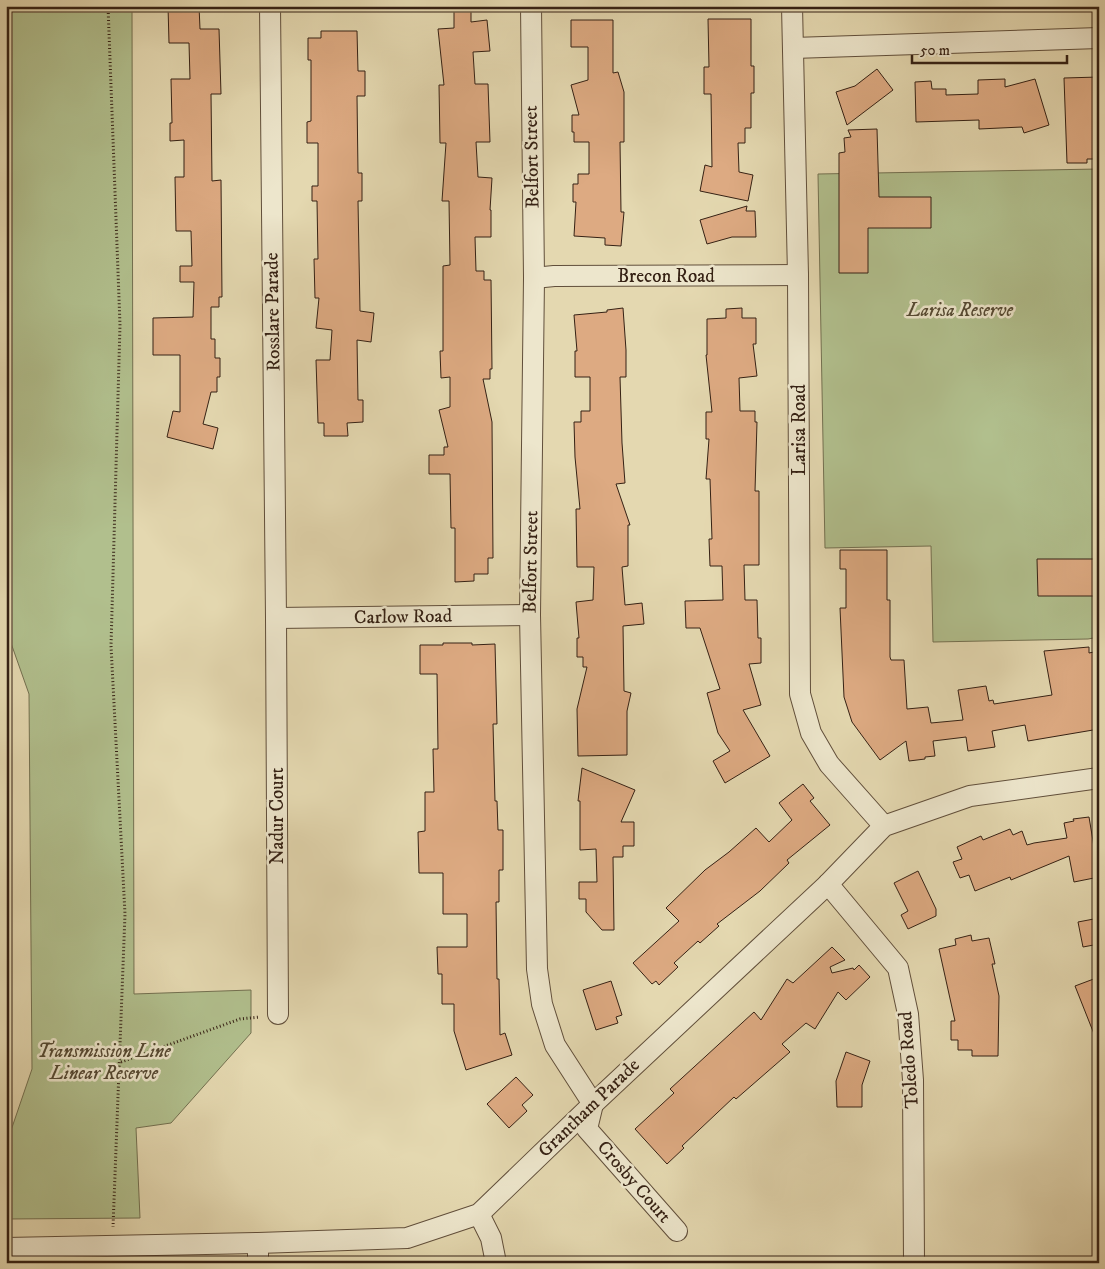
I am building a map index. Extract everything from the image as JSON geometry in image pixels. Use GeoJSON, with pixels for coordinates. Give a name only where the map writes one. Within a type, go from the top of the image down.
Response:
{"type":"FeatureCollection","features":[{"type":"Feature","properties":{"kind":"street","name":"Rosslare Parade"},"geometry":{"type":"LineString","coordinates":[[270,6],[276,618]]}},
{"type":"Feature","properties":{"kind":"street","name":"Belfort Street"},"geometry":{"type":"LineString","coordinates":[[531,6],[534,278],[530,615],[537,969],[542,1004],[555,1045],[593,1104]]}},
{"type":"Feature","properties":{"kind":"street","name":"Larisa Road"},"geometry":{"type":"LineString","coordinates":[[792,6],[798,275],[800,694],[812,732],[829,764],[884,826]]}},
{"type":"Feature","properties":{"kind":"street"},"geometry":{"type":"LineString","coordinates":[[792,48],[1099,38]]}},
{"type":"Feature","properties":{"kind":"street","name":"Brecon Road"},"geometry":{"type":"LineString","coordinates":[[534,278],[554,276],[798,275]]}},
{"type":"Feature","properties":{"kind":"street","name":"Carlow Road"},"geometry":{"type":"LineString","coordinates":[[276,618],[530,615]]}},
{"type":"Feature","properties":{"kind":"street","name":"Nadur Court"},"geometry":{"type":"LineString","coordinates":[[276,618],[278,1014]]}},
{"type":"Feature","properties":{"kind":"street","name":"Grantham Parade"},"geometry":{"type":"LineString","coordinates":[[6,1248],[407,1238],[480,1214],[593,1104],[828,884],[884,826],[970,796],[1099,778]]}},
{"type":"Feature","properties":{"kind":"street","name":"Toledo Road"},"geometry":{"type":"LineString","coordinates":[[828,884],[898,968],[908,1014],[913,1080],[914,1263]]}},
{"type":"Feature","properties":{"kind":"street","name":"Crosby Court"},"geometry":{"type":"LineString","coordinates":[[593,1104],[587,1129],[677,1231]]}},
{"type":"Feature","properties":{"kind":"street"},"geometry":{"type":"LineString","coordinates":[[480,1214],[491,1238],[496,1263]]}},
{"type":"Feature","properties":{"kind":"street"},"geometry":{"type":"LineString","coordinates":[[258,1243],[258,1263]]}},
{"type":"Feature","properties":{"kind":"path"},"geometry":{"type":"LineString","coordinates":[[108,6],[120,325],[111,646],[125,914],[113,1234]]}},
{"type":"Feature","properties":{"kind":"path"},"geometry":{"type":"LineString","coordinates":[[120,1062],[240,1019],[278,1014]]}},
{"type":"Feature","properties":{"kind":"green space","name":"Transmission Line Linear Reserve"},"geometry":{"type":"Polygon","coordinates":[[[6,6],[132,6],[134,994],[251,990],[251,1033],[171,1123],[136,1128],[140,1218],[6,1219],[6,1145],[32,1069],[29,694],[6,629],[6,6]]]}},
{"type":"Feature","properties":{"kind":"green space","name":"Larisa Reserve"},"geometry":{"type":"Polygon","coordinates":[[[1099,169],[1099,637],[1088,639],[933,642],[931,546],[825,548],[818,174],[1099,169]]]}},
{"type":"Feature","properties":{"kind":"building"},"geometry":{"type":"Polygon","coordinates":[[[168,6],[199,6],[200,29],[219,29],[221,94],[211,94],[212,181],[221,180],[222,297],[219,297],[219,307],[211,307],[211,339],[215,339],[215,358],[220,358],[220,377],[217,377],[217,392],[211,392],[203,424],[218,428],[213,449],[167,437],[173,411],[180,412],[180,355],[153,355],[153,318],[193,317],[194,282],[180,282],[180,266],[192,266],[191,231],[176,231],[175,177],[184,177],[184,140],[170,141],[170,123],[172,123],[171,79],[190,79],[189,43],[169,43],[168,6]]]}},
{"type":"Feature","properties":{"kind":"building"},"geometry":{"type":"Polygon","coordinates":[[[454,6],[471,6],[471,22],[487,20],[490,51],[473,52],[475,84],[488,84],[490,142],[476,142],[478,177],[492,178],[491,237],[475,237],[476,271],[484,271],[484,280],[491,280],[492,369],[490,369],[490,379],[483,379],[492,422],[493,558],[488,558],[488,574],[474,574],[474,581],[455,582],[455,528],[451,528],[450,474],[429,474],[429,455],[444,455],[444,447],[448,447],[439,410],[450,407],[450,377],[441,378],[440,351],[443,351],[443,266],[450,265],[449,201],[442,201],[446,143],[440,143],[439,85],[444,85],[438,29],[454,28],[454,6]]]}},
{"type":"Feature","properties":{"kind":"building"},"geometry":{"type":"Polygon","coordinates":[[[708,19],[751,19],[751,66],[754,66],[754,93],[751,93],[751,128],[745,128],[745,143],[738,143],[739,172],[753,175],[748,201],[700,191],[705,165],[712,167],[711,94],[704,94],[704,67],[709,67],[708,19]]]}},
{"type":"Feature","properties":{"kind":"building"},"geometry":{"type":"Polygon","coordinates":[[[571,20],[613,20],[613,73],[618,72],[624,92],[624,142],[620,142],[621,212],[624,212],[621,246],[605,245],[605,238],[574,236],[576,202],[573,202],[573,184],[578,184],[578,174],[589,174],[589,142],[574,142],[572,115],[579,115],[571,85],[588,80],[588,47],[571,47],[571,20]]]}},
{"type":"Feature","properties":{"kind":"building"},"geometry":{"type":"Polygon","coordinates":[[[321,31],[357,31],[358,71],[365,71],[365,96],[357,96],[358,173],[362,173],[362,201],[358,201],[360,311],[374,313],[371,342],[357,340],[358,400],[363,400],[363,422],[347,423],[348,436],[324,436],[324,423],[318,423],[316,360],[330,360],[332,330],[316,328],[319,298],[315,298],[314,259],[318,259],[317,201],[312,201],[312,186],[318,186],[318,143],[307,143],[307,122],[311,121],[311,60],[308,60],[308,38],[321,38],[321,31]]]}},
{"type":"Feature","properties":{"kind":"building"},"geometry":{"type":"Polygon","coordinates":[[[877,69],[893,90],[847,125],[836,92],[855,86],[877,69]]]}},
{"type":"Feature","properties":{"kind":"building"},"geometry":{"type":"Polygon","coordinates":[[[1099,77],[1099,94],[1094,95],[1098,159],[1087,159],[1087,163],[1067,163],[1064,78],[1099,77]]]}},
{"type":"Feature","properties":{"kind":"building"},"geometry":{"type":"Polygon","coordinates":[[[1005,79],[1005,87],[1035,79],[1049,125],[1024,133],[1022,127],[979,129],[979,120],[916,122],[915,82],[931,81],[932,89],[946,89],[946,95],[978,94],[978,80],[1005,79]]]}},
{"type":"Feature","properties":{"kind":"building"},"geometry":{"type":"Polygon","coordinates":[[[877,129],[879,197],[931,197],[931,228],[868,228],[868,273],[839,273],[839,153],[845,152],[844,138],[851,137],[848,130],[877,129]]]}},
{"type":"Feature","properties":{"kind":"building"},"geometry":{"type":"Polygon","coordinates":[[[747,206],[746,211],[755,211],[756,237],[732,237],[707,244],[700,220],[747,206]]]}},
{"type":"Feature","properties":{"kind":"building"},"geometry":{"type":"Polygon","coordinates":[[[623,308],[626,377],[620,377],[625,483],[616,484],[630,525],[628,525],[628,566],[622,567],[625,605],[642,603],[644,624],[623,626],[624,691],[631,693],[627,711],[627,755],[578,756],[577,709],[587,667],[583,667],[583,657],[577,657],[577,638],[579,638],[576,602],[593,600],[594,567],[577,567],[576,509],[580,509],[574,422],[581,422],[581,411],[590,411],[590,377],[575,377],[575,351],[577,351],[574,315],[607,312],[607,310],[623,308]]]}},
{"type":"Feature","properties":{"kind":"building"},"geometry":{"type":"Polygon","coordinates":[[[742,308],[742,318],[756,318],[756,344],[753,344],[757,376],[739,378],[740,411],[755,411],[755,422],[757,422],[755,491],[759,491],[759,565],[744,565],[745,600],[757,600],[758,638],[761,638],[761,663],[749,664],[761,705],[743,710],[770,756],[725,783],[713,761],[730,751],[718,733],[707,693],[720,689],[700,628],[686,628],[685,601],[723,600],[722,566],[710,566],[709,539],[712,539],[710,479],[706,479],[709,439],[706,439],[706,412],[712,412],[706,355],[707,319],[726,318],[726,309],[742,308]]]}},
{"type":"Feature","properties":{"kind":"building"},"geometry":{"type":"Polygon","coordinates":[[[840,550],[887,550],[887,600],[890,600],[890,657],[891,660],[904,660],[907,709],[928,707],[931,723],[963,720],[958,690],[986,686],[989,701],[993,700],[994,704],[1052,695],[1044,651],[1089,647],[1089,653],[1099,651],[1099,729],[1028,741],[1025,725],[992,731],[995,747],[968,751],[966,737],[933,741],[935,756],[909,761],[906,741],[880,760],[852,722],[844,697],[840,608],[846,608],[846,569],[840,569],[840,550]]]}},
{"type":"Feature","properties":{"kind":"building"},"geometry":{"type":"Polygon","coordinates":[[[1037,559],[1099,559],[1099,596],[1038,596],[1037,559]]]}},
{"type":"Feature","properties":{"kind":"building"},"geometry":{"type":"Polygon","coordinates":[[[443,643],[495,644],[497,724],[493,724],[495,801],[497,801],[498,830],[503,830],[503,870],[499,870],[499,902],[496,902],[497,979],[499,979],[500,1035],[505,1033],[512,1055],[466,1070],[454,1031],[454,1004],[442,1004],[442,974],[438,974],[437,947],[467,947],[467,914],[443,914],[443,873],[419,873],[418,832],[425,831],[425,792],[434,792],[433,749],[438,749],[437,674],[420,674],[420,645],[443,645],[443,643]]]}},
{"type":"Feature","properties":{"kind":"building"},"geometry":{"type":"Polygon","coordinates":[[[582,768],[635,790],[621,822],[634,822],[634,846],[623,846],[623,857],[613,857],[614,930],[602,930],[586,912],[586,899],[579,899],[579,882],[597,882],[596,849],[580,850],[580,801],[578,801],[582,768]]]}},
{"type":"Feature","properties":{"kind":"building"},"geometry":{"type":"Polygon","coordinates":[[[803,784],[814,798],[810,801],[830,825],[787,860],[789,863],[760,891],[717,924],[719,926],[700,943],[698,941],[674,963],[678,967],[659,985],[656,981],[652,984],[633,963],[679,921],[666,908],[705,870],[756,828],[769,842],[792,820],[779,803],[803,784]]]}},
{"type":"Feature","properties":{"kind":"building"},"geometry":{"type":"Polygon","coordinates":[[[1089,817],[1099,877],[1074,882],[1069,856],[1011,880],[1010,877],[975,891],[969,875],[960,878],[953,862],[962,859],[957,847],[981,836],[983,840],[1010,829],[1013,835],[1022,831],[1027,845],[1067,838],[1064,823],[1074,821],[1073,819],[1089,817]]]}},
{"type":"Feature","properties":{"kind":"building"},"geometry":{"type":"Polygon","coordinates":[[[918,871],[936,909],[936,916],[908,929],[901,915],[908,911],[894,883],[918,871]]]}},
{"type":"Feature","properties":{"kind":"building"},"geometry":{"type":"Polygon","coordinates":[[[1099,918],[1099,944],[1083,947],[1078,922],[1099,918]]]}},
{"type":"Feature","properties":{"kind":"building"},"geometry":{"type":"Polygon","coordinates":[[[971,935],[972,941],[989,938],[995,964],[992,964],[999,996],[998,1056],[972,1056],[972,1050],[958,1050],[958,1040],[951,1040],[951,1021],[955,1021],[939,949],[956,945],[955,939],[971,935]]]}},
{"type":"Feature","properties":{"kind":"building"},"geometry":{"type":"Polygon","coordinates":[[[832,947],[845,960],[830,967],[832,973],[853,968],[854,970],[859,965],[870,977],[846,1000],[838,992],[815,1029],[806,1023],[782,1044],[790,1052],[736,1099],[734,1097],[682,1146],[684,1148],[667,1164],[635,1129],[674,1093],[670,1089],[754,1012],[761,1020],[787,979],[793,983],[832,947]]]}},
{"type":"Feature","properties":{"kind":"building"},"geometry":{"type":"Polygon","coordinates":[[[1099,977],[1099,1044],[1098,1044],[1075,986],[1099,977]]]}},
{"type":"Feature","properties":{"kind":"building"},"geometry":{"type":"Polygon","coordinates":[[[611,981],[622,1015],[616,1017],[618,1023],[596,1030],[583,990],[611,981]]]}},
{"type":"Feature","properties":{"kind":"building"},"geometry":{"type":"Polygon","coordinates":[[[846,1052],[870,1061],[862,1085],[862,1107],[837,1107],[836,1081],[846,1052]]]}},
{"type":"Feature","properties":{"kind":"building"},"geometry":{"type":"Polygon","coordinates":[[[516,1077],[533,1095],[522,1105],[527,1111],[509,1128],[487,1104],[516,1077]]]}}]}
